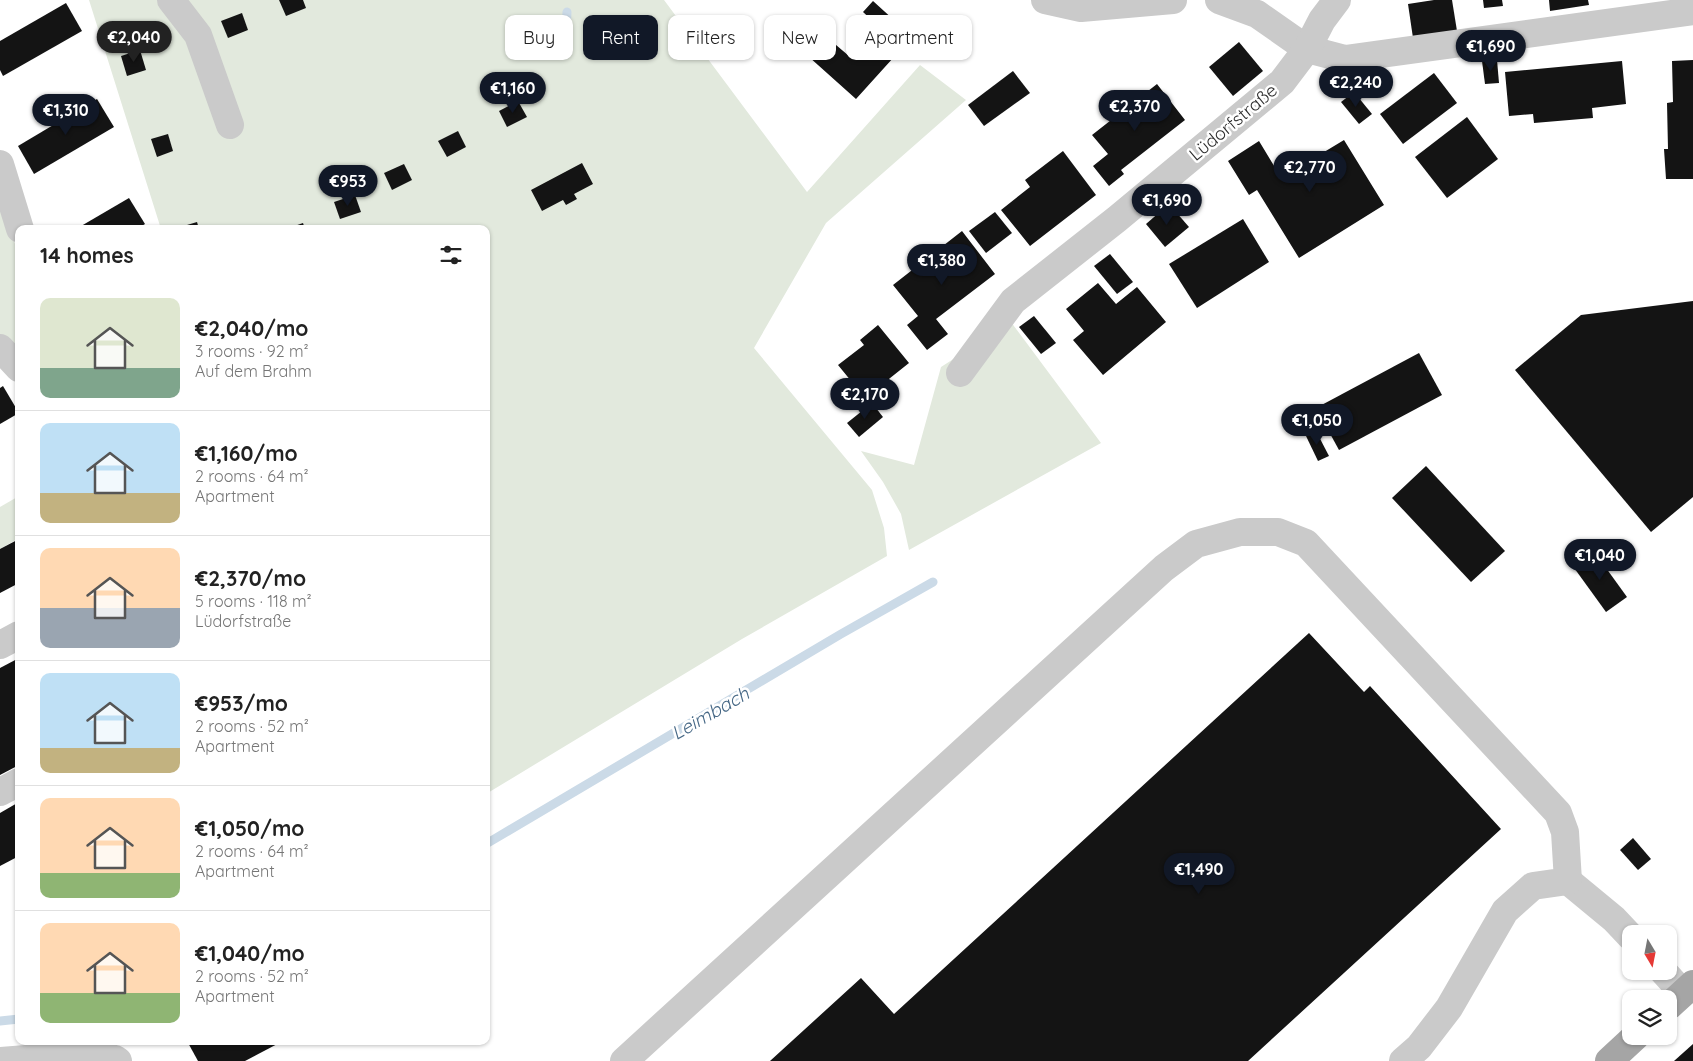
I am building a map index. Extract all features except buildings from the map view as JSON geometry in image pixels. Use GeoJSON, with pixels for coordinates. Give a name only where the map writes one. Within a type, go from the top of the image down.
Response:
{"type":"FeatureCollection","features":[{"type":"Feature","properties":{"kind":"main road"},"geometry":{"type":"LineString","coordinates":[[1609,1061],[1626,1045]]}},
{"type":"Feature","properties":{"kind":"street"},"geometry":{"type":"LineString","coordinates":[[171,0],[198,35],[230,126]]}},
{"type":"Feature","properties":{"kind":"street"},"geometry":{"type":"LineString","coordinates":[[1046,0],[1081,8],[1173,0]]}},
{"type":"Feature","properties":{"kind":"street"},"geometry":{"type":"LineString","coordinates":[[1219,0],[1258,14],[1307,49],[1346,59],[1693,11]]}},
{"type":"Feature","properties":{"kind":"street","name":"Lüdorfstraße"},"geometry":{"type":"LineString","coordinates":[[960,373],[1013,301],[1282,82],[1307,49],[1322,20],[1338,0]]}},
{"type":"Feature","properties":{"kind":"street"},"geometry":{"type":"LineString","coordinates":[[0,164],[19,225]]}},
{"type":"Feature","properties":{"kind":"street"},"geometry":{"type":"LineString","coordinates":[[0,348],[15,364]]}},
{"type":"Feature","properties":{"kind":"street"},"geometry":{"type":"LineString","coordinates":[[624,1061],[1164,568],[1196,544],[1240,532],[1278,532],[1306,543],[1558,813],[1566,832],[1568,881]]}},
{"type":"Feature","properties":{"kind":"street"},"geometry":{"type":"LineString","coordinates":[[0,645],[15,637]]}},
{"type":"Feature","properties":{"kind":"street"},"geometry":{"type":"LineString","coordinates":[[0,792],[15,784]]}},
{"type":"Feature","properties":{"kind":"street"},"geometry":{"type":"LineString","coordinates":[[1403,1061],[1418,1047],[1449,1008],[1505,910],[1534,886],[1568,881],[1622,928]]}},
{"type":"Feature","properties":{"kind":"street"},"geometry":{"type":"LineString","coordinates":[[1670,980],[1682,994]]}},
{"type":"Feature","properties":{"kind":"street"},"geometry":{"type":"LineString","coordinates":[[0,1061],[76,1055],[115,1059],[118,1061]]}},
{"type":"Feature","properties":{"kind":"shaded area"},"geometry":{"type":"Polygon","coordinates":[[[89,0],[664,0],[675,15],[668,15],[668,60],[709,60],[807,192],[920,65],[966,100],[826,223],[754,348],[872,490],[884,528],[887,556],[742,639],[490,792],[490,225],[160,225],[89,0]]]}},
{"type":"Feature","properties":{"kind":"shaded area"},"geometry":{"type":"Polygon","coordinates":[[[0,198],[15,244],[15,353],[0,337],[0,198]]]}},
{"type":"Feature","properties":{"kind":"shaded area"},"geometry":{"type":"Polygon","coordinates":[[[1011,322],[1101,443],[909,550],[901,514],[883,482],[861,451],[914,465],[941,367],[1011,322]]]}},
{"type":"Feature","properties":{"kind":"shaded area"},"geometry":{"type":"Polygon","coordinates":[[[15,498],[15,540],[0,549],[0,507],[15,498]]]}},
{"type":"Feature","properties":{"kind":"waterway","name":"Leimbach"},"geometry":{"type":"LineString","coordinates":[[490,842],[841,634],[933,582]]}},
{"type":"Feature","properties":{"kind":"waterway","name":"Leimbach"},"geometry":{"type":"LineString","coordinates":[[0,1021],[15,1019]]}}]}
